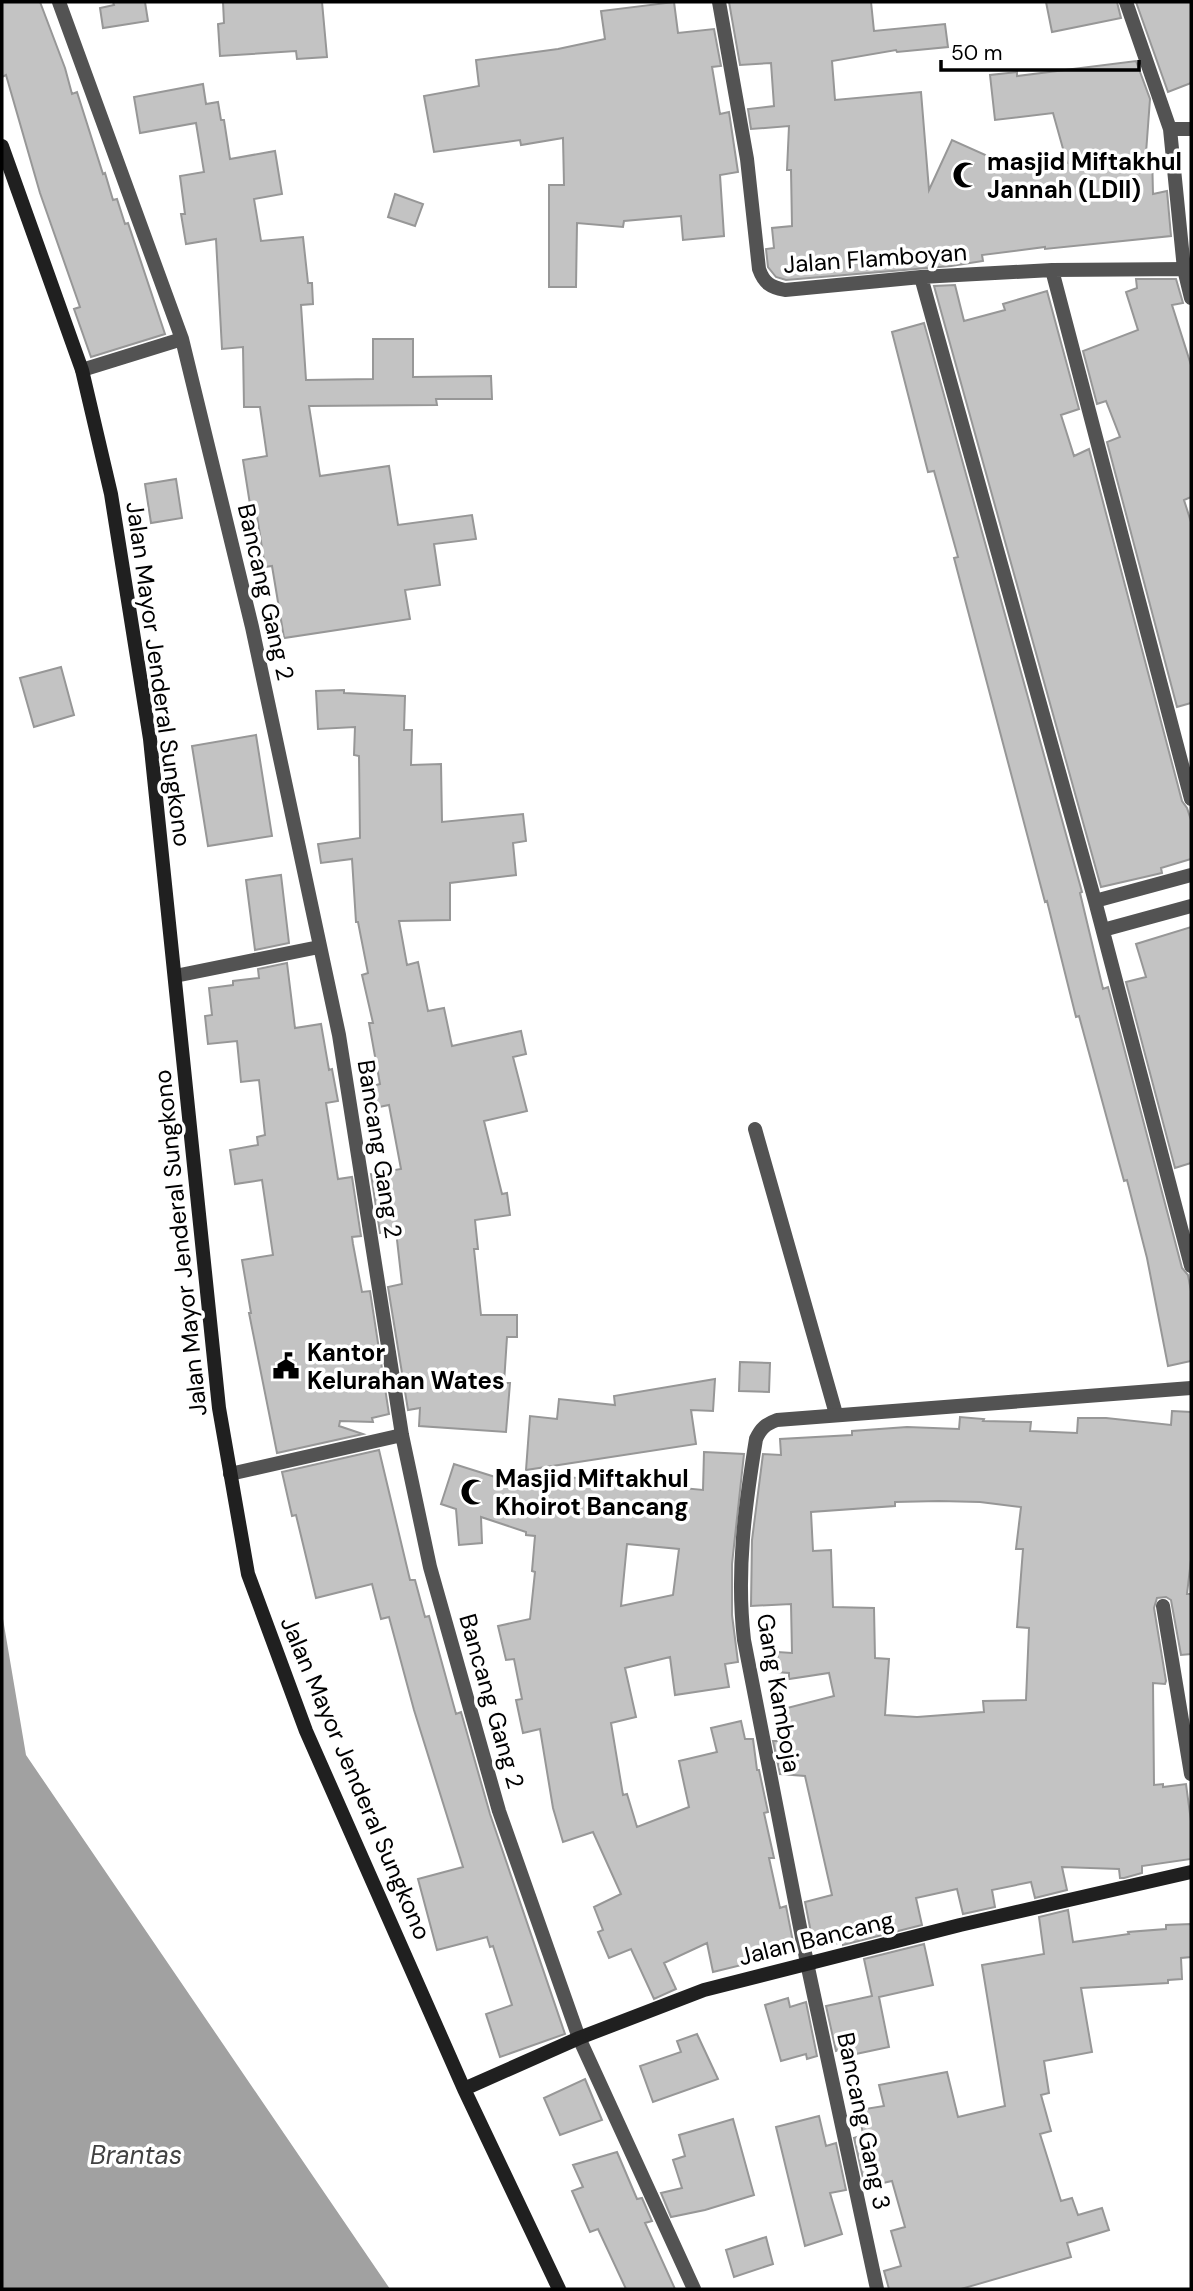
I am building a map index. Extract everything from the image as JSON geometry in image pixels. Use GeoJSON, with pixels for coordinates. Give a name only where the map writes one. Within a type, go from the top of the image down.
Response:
{"type":"FeatureCollection","features":[{"type":"Feature","properties":{"kind":"main road","name":"Jalan Mayor Jenderal Sungkono"},"geometry":{"type":"LineString","coordinates":[[2,146],[82,370],[111,494],[150,739],[219,1409],[248,1573],[306,1731],[464,2089],[559,2289]]}},
{"type":"Feature","properties":{"kind":"main road","name":"Jalan Bancang"},"geometry":{"type":"LineString","coordinates":[[464,2089],[579,2038],[704,1990],[1191,1872]]}},
{"type":"Feature","properties":{"kind":"street","name":"Bancang Gang 2"},"geometry":{"type":"LineString","coordinates":[[59,2],[182,339],[252,627],[340,1035],[402,1435],[430,1567],[499,1811],[579,2038],[694,2289]]}},
{"type":"Feature","properties":{"kind":"street","name":"Jalan Flamboyan"},"geometry":{"type":"LineString","coordinates":[[719,2],[744,139],[759,270],[763,281],[772,287],[785,290],[921,277],[1052,271],[1188,269]]}},
{"type":"Feature","properties":{"kind":"street"},"geometry":{"type":"LineString","coordinates":[[1126,2],[1170,129],[1191,299]]}},
{"type":"Feature","properties":{"kind":"street"},"geometry":{"type":"LineString","coordinates":[[1170,129],[1191,128]]}},
{"type":"Feature","properties":{"kind":"street"},"geometry":{"type":"LineString","coordinates":[[1052,271],[1191,799]]}},
{"type":"Feature","properties":{"kind":"street"},"geometry":{"type":"LineString","coordinates":[[921,277],[1103,930],[1191,1266]]}},
{"type":"Feature","properties":{"kind":"street"},"geometry":{"type":"LineString","coordinates":[[82,370],[182,339]]}},
{"type":"Feature","properties":{"kind":"street"},"geometry":{"type":"LineString","coordinates":[[1095,901],[1191,876]]}},
{"type":"Feature","properties":{"kind":"street"},"geometry":{"type":"LineString","coordinates":[[1103,930],[1191,906]]}},
{"type":"Feature","properties":{"kind":"street"},"geometry":{"type":"LineString","coordinates":[[175,976],[319,947]]}},
{"type":"Feature","properties":{"kind":"street"},"geometry":{"type":"LineString","coordinates":[[755,1129],[836,1414],[1191,1388]]}},
{"type":"Feature","properties":{"kind":"street","name":"Gang Kamboja"},"geometry":{"type":"LineString","coordinates":[[807,1963],[744,1640],[740,1606],[745,1509],[756,1439],[760,1430],[777,1420],[836,1414]]}},
{"type":"Feature","properties":{"kind":"street"},"geometry":{"type":"LineString","coordinates":[[230,1474],[402,1435]]}},
{"type":"Feature","properties":{"kind":"street"},"geometry":{"type":"LineString","coordinates":[[1163,1606],[1191,1774]]}},
{"type":"Feature","properties":{"kind":"street","name":"Bancang Gang 3"},"geometry":{"type":"LineString","coordinates":[[807,1963],[877,2289]]}},
{"type":"Feature","properties":{"kind":"water","name":"Brantas"},"geometry":{"type":"Polygon","coordinates":[[[2,1613],[26,1755],[390,2289],[2,2289],[2,1613]]]}},
{"type":"Feature","properties":{"kind":"building"},"geometry":{"type":"Polygon","coordinates":[[[2,2],[40,2],[72,94],[77,92],[113,200],[117,199],[125,224],[128,223],[165,334],[91,357],[74,309],[80,307],[40,193],[6,75],[2,77],[2,2]]]}},
{"type":"Feature","properties":{"kind":"building"},"geometry":{"type":"Polygon","coordinates":[[[113,2],[145,2],[148,21],[103,28],[100,8],[114,5],[113,2]]]}},
{"type":"Feature","properties":{"kind":"building"},"geometry":{"type":"Polygon","coordinates":[[[223,2],[322,2],[327,57],[297,59],[296,51],[220,56],[218,24],[224,23],[223,2]]]}},
{"type":"Feature","properties":{"kind":"building"},"geometry":{"type":"Polygon","coordinates":[[[674,2],[678,33],[714,29],[721,66],[712,67],[720,114],[729,112],[738,172],[720,175],[724,236],[683,240],[681,216],[624,221],[623,227],[577,223],[576,287],[549,287],[549,185],[564,185],[563,138],[521,145],[520,140],[434,152],[424,96],[479,86],[476,60],[558,49],[605,39],[601,11],[674,2]]]}},
{"type":"Feature","properties":{"kind":"building"},"geometry":{"type":"Polygon","coordinates":[[[729,2],[871,2],[874,31],[945,24],[948,47],[896,50],[832,61],[835,100],[921,92],[929,190],[952,140],[1019,170],[1067,163],[1053,113],[995,120],[990,75],[1017,72],[1017,76],[1136,61],[1150,99],[1146,153],[1152,152],[1153,194],[1167,191],[1171,236],[982,255],[983,261],[951,266],[786,280],[776,277],[768,267],[766,249],[774,248],[772,228],[792,226],[791,170],[787,170],[789,126],[751,129],[748,109],[774,106],[771,63],[740,65],[729,2]]]}},
{"type":"Feature","properties":{"kind":"building"},"geometry":{"type":"Polygon","coordinates":[[[1046,2],[1117,2],[1121,18],[1052,32],[1046,2]]]}},
{"type":"Feature","properties":{"kind":"building"},"geometry":{"type":"Polygon","coordinates":[[[1136,2],[1191,2],[1191,83],[1168,92],[1136,2]]]}},
{"type":"Feature","properties":{"kind":"building"},"geometry":{"type":"Polygon","coordinates":[[[203,84],[206,104],[218,102],[221,120],[224,120],[230,159],[275,151],[282,194],[254,199],[261,241],[303,237],[308,283],[312,283],[313,304],[301,305],[306,380],[373,379],[373,339],[413,339],[413,377],[491,376],[492,399],[436,399],[437,405],[309,406],[320,476],[389,466],[398,525],[472,515],[476,539],[434,544],[440,585],[405,590],[410,619],[284,638],[272,566],[265,567],[257,516],[252,517],[243,460],[267,456],[260,407],[244,407],[243,347],[222,349],[216,239],[186,244],[181,214],[185,214],[180,176],[204,172],[196,123],[140,133],[134,97],[203,84]]]}},
{"type":"Feature","properties":{"kind":"building"},"geometry":{"type":"Polygon","coordinates":[[[395,194],[423,204],[415,226],[388,217],[395,194]]]}},
{"type":"Feature","properties":{"kind":"building"},"geometry":{"type":"Polygon","coordinates":[[[1136,279],[1176,279],[1183,303],[1172,305],[1191,365],[1191,497],[1184,500],[1191,522],[1191,703],[1177,707],[1107,442],[1120,437],[1106,401],[1097,404],[1083,351],[1138,330],[1126,292],[1137,288],[1136,279]]]}},
{"type":"Feature","properties":{"kind":"building"},"geometry":{"type":"Polygon","coordinates":[[[955,285],[964,321],[1005,310],[1003,304],[1047,291],[1079,409],[1061,415],[1074,456],[1089,449],[1182,801],[1191,820],[1191,859],[1161,868],[1162,873],[1101,887],[934,286],[955,285]]]}},
{"type":"Feature","properties":{"kind":"building"},"geometry":{"type":"Polygon","coordinates":[[[924,323],[1082,892],[1080,893],[1103,989],[1108,987],[1182,1268],[1188,1275],[1191,1291],[1191,1361],[1168,1366],[1147,1258],[1127,1180],[1124,1181],[1079,1016],[1076,1017],[954,558],[958,557],[934,471],[928,472],[892,332],[924,323]]]}},
{"type":"Feature","properties":{"kind":"building"},"geometry":{"type":"Polygon","coordinates":[[[176,479],[182,518],[151,523],[145,484],[176,479]]]}},
{"type":"Feature","properties":{"kind":"building"},"geometry":{"type":"Polygon","coordinates":[[[61,667],[74,715],[34,727],[20,678],[61,667]]]}},
{"type":"Feature","properties":{"kind":"building"},"geometry":{"type":"Polygon","coordinates":[[[344,690],[344,693],[405,696],[404,730],[412,730],[411,765],[441,764],[442,822],[523,814],[526,841],[513,843],[516,875],[450,883],[450,920],[399,921],[407,965],[418,962],[428,1011],[444,1008],[452,1046],[521,1031],[526,1054],[513,1057],[527,1111],[484,1121],[502,1194],[507,1193],[510,1215],[475,1220],[478,1249],[474,1249],[481,1315],[517,1315],[517,1337],[507,1337],[504,1383],[510,1383],[506,1432],[419,1426],[420,1408],[408,1410],[388,1287],[402,1284],[396,1231],[380,1233],[371,1174],[401,1169],[389,1105],[374,1108],[369,1087],[380,1084],[369,1023],[373,1023],[362,975],[368,973],[356,922],[352,859],[321,863],[318,844],[360,838],[359,756],[354,755],[355,727],[318,729],[316,691],[344,690]]]}},
{"type":"Feature","properties":{"kind":"building"},"geometry":{"type":"Polygon","coordinates":[[[256,735],[272,836],[208,846],[192,746],[256,735]]]}},
{"type":"Feature","properties":{"kind":"building"},"geometry":{"type":"Polygon","coordinates":[[[281,875],[289,943],[255,950],[246,880],[281,875]]]}},
{"type":"Feature","properties":{"kind":"building"},"geometry":{"type":"Polygon","coordinates":[[[1191,927],[1191,1163],[1175,1168],[1126,982],[1146,977],[1136,944],[1191,927]]]}},
{"type":"Feature","properties":{"kind":"building"},"geometry":{"type":"Polygon","coordinates":[[[287,963],[295,1028],[321,1024],[329,1070],[332,1069],[338,1101],[326,1103],[338,1179],[352,1177],[361,1236],[352,1237],[353,1244],[362,1292],[370,1291],[389,1414],[372,1418],[373,1422],[340,1421],[339,1426],[363,1434],[277,1453],[249,1313],[242,1260],[273,1255],[262,1180],[235,1184],[230,1150],[258,1145],[257,1137],[265,1135],[259,1080],[241,1082],[237,1041],[208,1044],[205,1016],[212,1015],[209,988],[233,985],[233,981],[259,978],[258,969],[287,963]]]}},
{"type":"Feature","properties":{"kind":"building"},"geometry":{"type":"Polygon","coordinates":[[[740,1362],[770,1363],[769,1392],[739,1391],[740,1362]]]}},
{"type":"Feature","properties":{"kind":"building"},"geometry":{"type":"Polygon","coordinates":[[[715,1379],[713,1411],[691,1410],[696,1444],[526,1470],[530,1416],[557,1419],[559,1399],[615,1405],[614,1396],[715,1379]]]}},
{"type":"Feature","properties":{"kind":"building"},"geometry":{"type":"Polygon","coordinates":[[[1172,1411],[1191,1412],[1191,1560],[1187,1594],[1191,1594],[1191,1654],[1181,1655],[1171,1600],[1166,1597],[1157,1598],[1154,1608],[1166,1681],[1165,1684],[1153,1683],[1154,1785],[1163,1784],[1163,1787],[1186,1784],[1191,1821],[1191,1859],[1142,1866],[1142,1873],[1124,1878],[1120,1878],[1119,1869],[1062,1867],[1067,1890],[1035,1898],[1031,1882],[992,1890],[995,1907],[963,1914],[957,1889],[916,1898],[922,1925],[843,1945],[843,1942],[814,1948],[805,1902],[832,1895],[805,1776],[780,1774],[773,1741],[784,1741],[787,1708],[834,1696],[829,1673],[789,1679],[789,1673],[776,1672],[778,1652],[792,1653],[791,1604],[751,1606],[752,1540],[763,1454],[781,1455],[780,1439],[852,1435],[852,1431],[907,1427],[959,1429],[960,1417],[984,1419],[983,1421],[1031,1422],[1030,1431],[1077,1433],[1078,1418],[1106,1418],[1171,1425],[1172,1411]],[[895,1502],[895,1506],[811,1512],[813,1551],[831,1550],[833,1607],[874,1608],[875,1658],[889,1659],[885,1715],[917,1717],[984,1712],[983,1701],[1026,1700],[1029,1628],[1017,1627],[1023,1549],[1016,1549],[1021,1507],[980,1502],[895,1502]]]}},
{"type":"Feature","properties":{"kind":"building"},"geometry":{"type":"Polygon","coordinates":[[[379,1450],[410,1580],[415,1580],[425,1617],[429,1616],[456,1714],[461,1712],[490,1814],[565,2034],[500,2057],[486,2014],[512,2005],[493,1946],[490,1947],[487,1937],[437,1950],[418,1879],[463,1867],[414,1710],[389,1617],[381,1619],[372,1584],[316,1598],[296,1515],[292,1516],[282,1472],[379,1450]]]}},
{"type":"Feature","properties":{"kind":"building"},"geometry":{"type":"Polygon","coordinates":[[[704,1452],[744,1454],[732,1564],[732,1615],[738,1662],[725,1664],[729,1687],[675,1695],[670,1657],[625,1668],[636,1717],[611,1723],[623,1795],[627,1794],[637,1827],[689,1807],[679,1761],[717,1752],[711,1728],[741,1721],[745,1739],[753,1739],[757,1770],[768,1812],[764,1813],[774,1858],[769,1858],[780,1908],[786,1906],[795,1952],[713,1972],[707,1943],[664,1963],[676,1989],[654,1999],[631,1949],[609,1958],[598,1932],[603,1930],[594,1907],[621,1894],[593,1832],[563,1842],[553,1808],[540,1729],[523,1733],[516,1700],[522,1699],[514,1659],[506,1660],[498,1626],[530,1619],[535,1572],[532,1571],[535,1536],[481,1517],[482,1543],[459,1545],[456,1509],[441,1504],[454,1464],[524,1486],[525,1473],[703,1490],[704,1452]],[[627,1544],[621,1606],[673,1595],[679,1549],[627,1544]]]}},
{"type":"Feature","properties":{"kind":"building"},"geometry":{"type":"Polygon","coordinates":[[[1068,1910],[1073,1942],[1129,1934],[1128,1932],[1166,1929],[1166,1925],[1191,1924],[1191,1957],[1181,1958],[1182,1979],[1168,1980],[1168,1983],[1081,1988],[1092,2052],[1044,2061],[1049,2093],[1041,2095],[1051,2131],[1040,2134],[1061,2201],[1072,2198],[1078,2215],[1102,2208],[1109,2230],[1067,2243],[1071,2257],[961,2289],[889,2289],[884,2271],[901,2266],[891,2231],[905,2227],[892,2181],[865,2187],[854,2138],[863,2135],[859,2110],[884,2106],[879,2085],[947,2072],[958,2117],[1005,2106],[982,1965],[1044,1954],[1039,1917],[1068,1910]]]}},
{"type":"Feature","properties":{"kind":"building"},"geometry":{"type":"Polygon","coordinates":[[[924,1944],[933,1985],[879,1997],[889,2047],[851,2055],[849,2047],[836,2051],[826,2006],[872,1996],[864,1959],[924,1944]]]}},
{"type":"Feature","properties":{"kind":"building"},"geometry":{"type":"Polygon","coordinates":[[[788,1998],[790,2007],[806,2002],[817,2056],[807,2059],[806,2054],[781,2061],[765,2005],[788,1998]]]}},
{"type":"Feature","properties":{"kind":"building"},"geometry":{"type":"Polygon","coordinates":[[[697,2034],[718,2079],[653,2102],[640,2066],[681,2052],[677,2041],[697,2034]]]}},
{"type":"Feature","properties":{"kind":"building"},"geometry":{"type":"Polygon","coordinates":[[[585,2079],[602,2120],[560,2135],[544,2098],[585,2079]]]}},
{"type":"Feature","properties":{"kind":"building"},"geometry":{"type":"Polygon","coordinates":[[[819,2116],[826,2146],[836,2143],[846,2190],[830,2193],[842,2234],[805,2246],[776,2127],[819,2116]]]}},
{"type":"Feature","properties":{"kind":"building"},"geometry":{"type":"Polygon","coordinates":[[[733,2119],[754,2195],[671,2217],[661,2193],[682,2188],[673,2160],[685,2156],[679,2135],[733,2119]]]}},
{"type":"Feature","properties":{"kind":"building"},"geometry":{"type":"Polygon","coordinates":[[[617,2152],[637,2199],[642,2198],[652,2221],[645,2223],[675,2289],[626,2289],[598,2229],[590,2232],[572,2191],[583,2187],[573,2165],[617,2152]]]}},
{"type":"Feature","properties":{"kind":"building"},"geometry":{"type":"Polygon","coordinates":[[[766,2237],[773,2264],[734,2277],[726,2250],[766,2237]]]}},
{"type":"Feature","properties":{"kind":"place","name":"masjid Miftakhul Jannah (LDII)"},"geometry":{"type":"Point","coordinates":[966,175]}},
{"type":"Feature","properties":{"kind":"place","name":"Kantor Kelurahan Wates"},"geometry":{"type":"Point","coordinates":[286,1366]}},
{"type":"Feature","properties":{"kind":"place","name":"Masjid Miftakhul Khoirot Bancang"},"geometry":{"type":"Point","coordinates":[474,1492]}}]}
